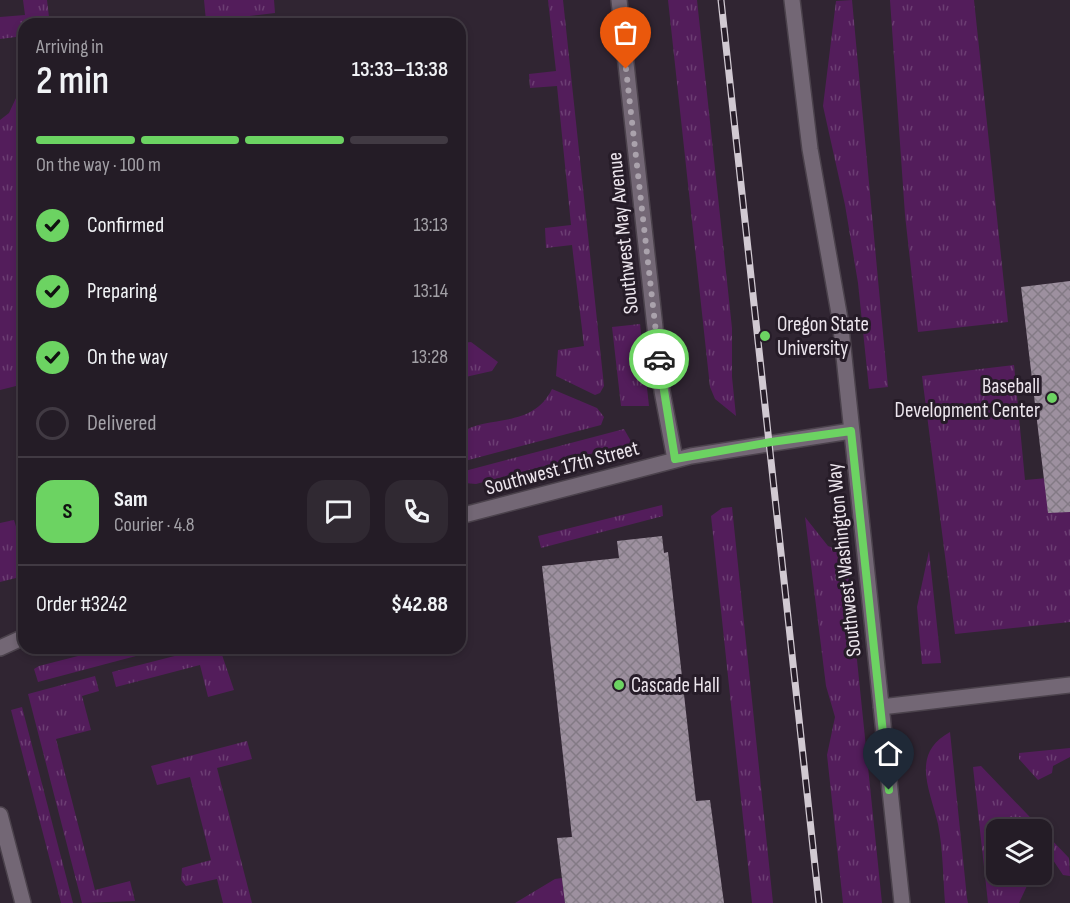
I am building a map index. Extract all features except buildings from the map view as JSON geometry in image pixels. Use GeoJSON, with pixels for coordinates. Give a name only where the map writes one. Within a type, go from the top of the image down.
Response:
{"type":"FeatureCollection","features":[{"type":"Feature","properties":{"kind":"street","name":"Southwest May Avenue"},"geometry":{"type":"LineString","coordinates":[[619,0],[662,391],[675,459]]}},
{"type":"Feature","properties":{"kind":"street","name":"Southwest Washington Way"},"geometry":{"type":"LineString","coordinates":[[792,0],[810,149],[840,319],[902,903]]}},
{"type":"Feature","properties":{"kind":"street","name":"Southwest 17th Street"},"geometry":{"type":"LineString","coordinates":[[466,514],[675,459],[851,431]]}},
{"type":"Feature","properties":{"kind":"street"},"geometry":{"type":"LineString","coordinates":[[0,648],[18,639]]}},
{"type":"Feature","properties":{"kind":"street"},"geometry":{"type":"LineString","coordinates":[[881,707],[1070,686]]}},
{"type":"Feature","properties":{"kind":"street"},"geometry":{"type":"LineString","coordinates":[[0,815],[23,903]]}},
{"type":"Feature","properties":{"kind":"green space"},"geometry":{"type":"Polygon","coordinates":[[[23,0],[47,0],[49,18],[18,18],[18,37],[0,39],[0,17],[25,15],[23,0]]]}},
{"type":"Feature","properties":{"kind":"green space"},"geometry":{"type":"Polygon","coordinates":[[[204,0],[274,0],[275,13],[232,18],[206,18],[204,0]]]}},
{"type":"Feature","properties":{"kind":"green space"},"geometry":{"type":"Polygon","coordinates":[[[548,0],[563,0],[604,386],[600,393],[595,395],[556,376],[558,350],[584,346],[572,245],[546,248],[545,228],[571,225],[557,86],[530,88],[529,74],[556,71],[548,0]]]}},
{"type":"Feature","properties":{"kind":"green space"},"geometry":{"type":"Polygon","coordinates":[[[668,0],[697,0],[732,328],[732,377],[736,416],[715,399],[710,387],[668,0]]]}},
{"type":"Feature","properties":{"kind":"green space"},"geometry":{"type":"Polygon","coordinates":[[[852,0],[888,387],[869,389],[858,283],[845,205],[823,106],[836,1],[852,0]]]}},
{"type":"Feature","properties":{"kind":"green space"},"geometry":{"type":"Polygon","coordinates":[[[890,0],[974,0],[1008,322],[918,332],[905,215],[890,0]]]}},
{"type":"Feature","properties":{"kind":"green space"},"geometry":{"type":"Polygon","coordinates":[[[18,94],[18,386],[0,390],[0,120],[9,113],[18,94]]]}},
{"type":"Feature","properties":{"kind":"green space"},"geometry":{"type":"Polygon","coordinates":[[[640,324],[649,406],[621,406],[612,327],[640,324]]]}},
{"type":"Feature","properties":{"kind":"green space"},"geometry":{"type":"Polygon","coordinates":[[[466,342],[471,342],[498,362],[492,371],[466,377],[466,342]]]}},
{"type":"Feature","properties":{"kind":"green space"},"geometry":{"type":"Polygon","coordinates":[[[1014,365],[1025,480],[1070,476],[1070,622],[955,634],[922,376],[1014,365]]]}},
{"type":"Feature","properties":{"kind":"green space"},"geometry":{"type":"Polygon","coordinates":[[[552,389],[597,408],[604,417],[601,425],[466,461],[466,430],[521,416],[543,402],[552,389]]]}},
{"type":"Feature","properties":{"kind":"green space"},"geometry":{"type":"Polygon","coordinates":[[[624,429],[632,443],[476,484],[466,483],[466,471],[624,429]]]}},
{"type":"Feature","properties":{"kind":"green space"},"geometry":{"type":"Polygon","coordinates":[[[662,505],[663,516],[541,548],[538,536],[662,505]]]}},
{"type":"Feature","properties":{"kind":"green space"},"geometry":{"type":"Polygon","coordinates":[[[732,507],[773,903],[752,903],[711,516],[722,508],[732,507]]]}},
{"type":"Feature","properties":{"kind":"green space"},"geometry":{"type":"Polygon","coordinates":[[[805,517],[828,546],[846,553],[882,903],[843,903],[827,755],[835,717],[826,686],[805,517]]]}},
{"type":"Feature","properties":{"kind":"green space"},"geometry":{"type":"Polygon","coordinates":[[[14,520],[18,533],[18,578],[0,582],[0,523],[14,520]]]}},
{"type":"Feature","properties":{"kind":"green space"},"geometry":{"type":"Polygon","coordinates":[[[929,551],[941,663],[922,664],[917,607],[929,551]]]}},
{"type":"Feature","properties":{"kind":"green space"},"geometry":{"type":"Polygon","coordinates":[[[86,654],[143,654],[38,682],[34,669],[86,654]]]}},
{"type":"Feature","properties":{"kind":"green space"},"geometry":{"type":"Polygon","coordinates":[[[182,654],[222,654],[234,690],[208,697],[200,665],[116,687],[112,672],[182,654]]]}},
{"type":"Feature","properties":{"kind":"green space"},"geometry":{"type":"Polygon","coordinates":[[[95,676],[99,691],[82,696],[91,730],[56,739],[95,890],[130,881],[135,901],[82,903],[28,694],[95,676]]]}},
{"type":"Feature","properties":{"kind":"green space"},"geometry":{"type":"Polygon","coordinates":[[[22,707],[73,903],[61,903],[11,710],[22,707]]]}},
{"type":"Feature","properties":{"kind":"green space"},"geometry":{"type":"Polygon","coordinates":[[[950,732],[968,903],[945,903],[940,834],[926,773],[930,751],[950,732]]]}},
{"type":"Feature","properties":{"kind":"green space"},"geometry":{"type":"Polygon","coordinates":[[[247,741],[252,759],[217,768],[252,903],[223,903],[217,879],[186,886],[181,880],[182,868],[211,860],[190,777],[157,785],[151,766],[247,741]]]}},
{"type":"Feature","properties":{"kind":"green space"},"geometry":{"type":"Polygon","coordinates":[[[1070,748],[1070,757],[1053,766],[1052,773],[1038,780],[1019,759],[1019,753],[1070,748]]]}},
{"type":"Feature","properties":{"kind":"green space"},"geometry":{"type":"Polygon","coordinates":[[[981,766],[1032,819],[986,819],[986,885],[973,767],[981,766]]]}},
{"type":"Feature","properties":{"kind":"green space"},"geometry":{"type":"Polygon","coordinates":[[[1052,840],[1069,858],[1070,876],[1063,875],[1053,860],[1052,840]]]}},
{"type":"Feature","properties":{"kind":"green space"},"geometry":{"type":"Polygon","coordinates":[[[562,878],[565,903],[515,903],[555,879],[562,878]]]}},
{"type":"Feature","properties":{"kind":"green space"},"geometry":{"type":"Polygon","coordinates":[[[986,885],[1027,885],[1019,903],[988,903],[986,885]]]}},
{"type":"Feature","properties":{"kind":"railway"},"geometry":{"type":"LineString","coordinates":[[721,0],[819,903]]}},
{"type":"Feature","properties":{"kind":"way so far"},"geometry":{"type":"LineString","coordinates":[[626,69],[659,359]]}},
{"type":"Feature","properties":{"kind":"place","name":"Oregon State University"},"geometry":{"type":"Point","coordinates":[765,336]}},
{"type":"Feature","properties":{"kind":"place","name":"Baseball Development Center"},"geometry":{"type":"Point","coordinates":[1052,398]}},
{"type":"Feature","properties":{"kind":"place","name":"Cascade Hall"},"geometry":{"type":"Point","coordinates":[619,685]}},
{"type":"Feature","properties":{"kind":"route"},"geometry":{"type":"LineString","coordinates":[[659,359],[662,391],[675,459],[851,431],[889,790]]}}]}
